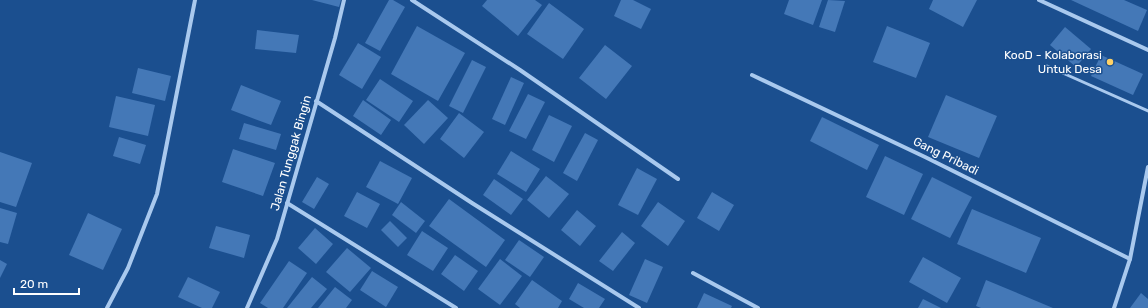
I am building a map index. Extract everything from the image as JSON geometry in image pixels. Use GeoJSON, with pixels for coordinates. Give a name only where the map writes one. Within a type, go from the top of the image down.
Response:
{"type":"FeatureCollection","features":[{"type":"Feature","properties":{"kind":"street"},"geometry":{"type":"LineString","coordinates":[[107,308],[128,268],[157,194],[195,0]]}},
{"type":"Feature","properties":{"kind":"street","name":"Jalan Tunggak Bingin"},"geometry":{"type":"LineString","coordinates":[[247,308],[277,238],[335,38],[344,0]]}},
{"type":"Feature","properties":{"kind":"street"},"geometry":{"type":"LineString","coordinates":[[412,0],[520,70],[678,179]]}},
{"type":"Feature","properties":{"kind":"street"},"geometry":{"type":"LineString","coordinates":[[1039,0],[1050,2],[1148,50]]}},
{"type":"Feature","properties":{"kind":"street","name":"Gang Pribadi"},"geometry":{"type":"LineString","coordinates":[[752,75],[932,160],[1130,259]]}},
{"type":"Feature","properties":{"kind":"street"},"geometry":{"type":"LineString","coordinates":[[316,101],[472,203],[639,308]]}},
{"type":"Feature","properties":{"kind":"street"},"geometry":{"type":"LineString","coordinates":[[1114,308],[1130,259],[1148,167]]}},
{"type":"Feature","properties":{"kind":"street"},"geometry":{"type":"LineString","coordinates":[[287,203],[456,308]]}},
{"type":"Feature","properties":{"kind":"street"},"geometry":{"type":"LineString","coordinates":[[693,273],[758,308]]}},
{"type":"Feature","properties":{"kind":"lane"},"geometry":{"type":"LineString","coordinates":[[1047,66],[1148,111]]}},
{"type":"Feature","properties":{"kind":"building"},"geometry":{"type":"Polygon","coordinates":[[[312,0],[341,0],[339,7],[312,0]]]}},
{"type":"Feature","properties":{"kind":"building"},"geometry":{"type":"Polygon","coordinates":[[[389,0],[393,0],[405,7],[380,51],[365,43],[389,0]]]}},
{"type":"Feature","properties":{"kind":"building"},"geometry":{"type":"Polygon","coordinates":[[[487,0],[535,0],[542,5],[518,36],[482,6],[487,0]]]}},
{"type":"Feature","properties":{"kind":"building"},"geometry":{"type":"Polygon","coordinates":[[[621,0],[633,0],[651,9],[641,29],[614,16],[621,0]]]}},
{"type":"Feature","properties":{"kind":"building"},"geometry":{"type":"Polygon","coordinates":[[[789,0],[822,0],[813,25],[784,14],[789,0]]]}},
{"type":"Feature","properties":{"kind":"building"},"geometry":{"type":"Polygon","coordinates":[[[828,0],[845,1],[835,32],[819,27],[828,0]]]}},
{"type":"Feature","properties":{"kind":"building"},"geometry":{"type":"Polygon","coordinates":[[[933,0],[977,0],[963,27],[929,9],[933,0]]]}},
{"type":"Feature","properties":{"kind":"building"},"geometry":{"type":"Polygon","coordinates":[[[1071,0],[1124,0],[1147,10],[1138,31],[1071,0]]]}},
{"type":"Feature","properties":{"kind":"building"},"geometry":{"type":"Polygon","coordinates":[[[549,3],[584,29],[563,59],[527,34],[549,3]]]}},
{"type":"Feature","properties":{"kind":"building"},"geometry":{"type":"Polygon","coordinates":[[[417,26],[465,53],[438,101],[391,74],[417,26]]]}},
{"type":"Feature","properties":{"kind":"building"},"geometry":{"type":"Polygon","coordinates":[[[887,26],[930,43],[916,78],[873,62],[887,26]]]}},
{"type":"Feature","properties":{"kind":"building"},"geometry":{"type":"Polygon","coordinates":[[[1065,27],[1091,49],[1076,67],[1050,45],[1065,27]]]}},
{"type":"Feature","properties":{"kind":"building"},"geometry":{"type":"Polygon","coordinates":[[[257,30],[299,35],[296,53],[255,49],[257,30]]]}},
{"type":"Feature","properties":{"kind":"building"},"geometry":{"type":"Polygon","coordinates":[[[358,43],[381,57],[362,89],[339,75],[358,43]]]}},
{"type":"Feature","properties":{"kind":"building"},"geometry":{"type":"Polygon","coordinates":[[[605,45],[632,66],[606,99],[579,78],[605,45]]]}},
{"type":"Feature","properties":{"kind":"building"},"geometry":{"type":"Polygon","coordinates":[[[1101,55],[1143,74],[1133,95],[1091,76],[1101,55]]]}},
{"type":"Feature","properties":{"kind":"building"},"geometry":{"type":"Polygon","coordinates":[[[472,60],[486,67],[463,113],[449,106],[472,60]]]}},
{"type":"Feature","properties":{"kind":"building"},"geometry":{"type":"Polygon","coordinates":[[[138,68],[171,76],[165,101],[132,93],[138,68]]]}},
{"type":"Feature","properties":{"kind":"building"},"geometry":{"type":"Polygon","coordinates":[[[511,77],[524,83],[505,125],[492,119],[511,77]]]}},
{"type":"Feature","properties":{"kind":"building"},"geometry":{"type":"Polygon","coordinates":[[[380,79],[413,101],[399,122],[366,100],[380,79]]]}},
{"type":"Feature","properties":{"kind":"building"},"geometry":{"type":"Polygon","coordinates":[[[241,85],[281,101],[271,125],[231,110],[241,85]]]}},
{"type":"Feature","properties":{"kind":"building"},"geometry":{"type":"Polygon","coordinates":[[[528,94],[545,102],[526,139],[509,131],[528,94]]]}},
{"type":"Feature","properties":{"kind":"building"},"geometry":{"type":"Polygon","coordinates":[[[946,95],[997,116],[979,158],[928,137],[946,95]]]}},
{"type":"Feature","properties":{"kind":"building"},"geometry":{"type":"Polygon","coordinates":[[[116,96],[155,105],[148,136],[109,127],[116,96]]]}},
{"type":"Feature","properties":{"kind":"building"},"geometry":{"type":"Polygon","coordinates":[[[363,100],[391,120],[381,135],[353,116],[363,100]]]}},
{"type":"Feature","properties":{"kind":"building"},"geometry":{"type":"Polygon","coordinates":[[[428,100],[448,118],[424,144],[404,125],[428,100]]]}},
{"type":"Feature","properties":{"kind":"building"},"geometry":{"type":"Polygon","coordinates":[[[459,113],[484,132],[464,158],[440,139],[459,113]]]}},
{"type":"Feature","properties":{"kind":"building"},"geometry":{"type":"Polygon","coordinates":[[[549,115],[572,126],[554,162],[532,150],[549,115]]]}},
{"type":"Feature","properties":{"kind":"building"},"geometry":{"type":"Polygon","coordinates":[[[822,117],[879,145],[867,170],[810,141],[822,117]]]}},
{"type":"Feature","properties":{"kind":"building"},"geometry":{"type":"Polygon","coordinates":[[[244,123],[281,134],[276,150],[239,139],[244,123]]]}},
{"type":"Feature","properties":{"kind":"building"},"geometry":{"type":"Polygon","coordinates":[[[585,133],[598,140],[577,181],[563,173],[585,133]]]}},
{"type":"Feature","properties":{"kind":"building"},"geometry":{"type":"Polygon","coordinates":[[[119,137],[146,145],[140,164],[113,156],[119,137]]]}},
{"type":"Feature","properties":{"kind":"building"},"geometry":{"type":"Polygon","coordinates":[[[233,149],[275,163],[263,196],[222,182],[233,149]]]}},
{"type":"Feature","properties":{"kind":"building"},"geometry":{"type":"Polygon","coordinates":[[[511,151],[540,169],[526,192],[497,174],[511,151]]]}},
{"type":"Feature","properties":{"kind":"building"},"geometry":{"type":"Polygon","coordinates":[[[0,152],[32,163],[16,207],[0,202],[0,152]]]}},
{"type":"Feature","properties":{"kind":"building"},"geometry":{"type":"Polygon","coordinates":[[[885,156],[923,174],[904,215],[866,197],[885,156]]]}},
{"type":"Feature","properties":{"kind":"building"},"geometry":{"type":"Polygon","coordinates":[[[380,161],[412,178],[398,204],[366,187],[380,161]]]}},
{"type":"Feature","properties":{"kind":"building"},"geometry":{"type":"Polygon","coordinates":[[[637,168],[657,179],[638,215],[618,205],[637,168]]]}},
{"type":"Feature","properties":{"kind":"building"},"geometry":{"type":"Polygon","coordinates":[[[546,176],[569,194],[549,218],[527,200],[546,176]]]}},
{"type":"Feature","properties":{"kind":"building"},"geometry":{"type":"Polygon","coordinates":[[[317,177],[329,184],[314,209],[302,202],[317,177]]]}},
{"type":"Feature","properties":{"kind":"building"},"geometry":{"type":"Polygon","coordinates":[[[932,177],[972,197],[950,238],[911,219],[932,177]]]}},
{"type":"Feature","properties":{"kind":"building"},"geometry":{"type":"Polygon","coordinates":[[[494,179],[523,199],[511,215],[483,195],[494,179]]]}},
{"type":"Feature","properties":{"kind":"building"},"geometry":{"type":"Polygon","coordinates":[[[357,192],[380,204],[367,228],[344,216],[357,192]]]}},
{"type":"Feature","properties":{"kind":"building"},"geometry":{"type":"Polygon","coordinates":[[[712,192],[734,205],[719,231],[697,218],[712,192]]]}},
{"type":"Feature","properties":{"kind":"building"},"geometry":{"type":"Polygon","coordinates":[[[449,199],[505,240],[486,267],[429,226],[449,199]]]}},
{"type":"Feature","properties":{"kind":"building"},"geometry":{"type":"Polygon","coordinates":[[[401,202],[425,221],[416,233],[392,215],[401,202]]]}},
{"type":"Feature","properties":{"kind":"building"},"geometry":{"type":"Polygon","coordinates":[[[658,202],[685,221],[668,246],[641,226],[658,202]]]}},
{"type":"Feature","properties":{"kind":"building"},"geometry":{"type":"Polygon","coordinates":[[[0,208],[17,213],[8,244],[0,242],[0,208]]]}},
{"type":"Feature","properties":{"kind":"building"},"geometry":{"type":"Polygon","coordinates":[[[972,209],[1041,238],[1026,273],[957,244],[972,209]]]}},
{"type":"Feature","properties":{"kind":"building"},"geometry":{"type":"Polygon","coordinates":[[[577,210],[596,226],[580,246],[561,230],[577,210]]]}},
{"type":"Feature","properties":{"kind":"building"},"geometry":{"type":"Polygon","coordinates":[[[88,213],[122,229],[103,270],[69,255],[88,213]]]}},
{"type":"Feature","properties":{"kind":"building"},"geometry":{"type":"Polygon","coordinates":[[[390,221],[407,238],[398,247],[381,230],[390,221]]]}},
{"type":"Feature","properties":{"kind":"building"},"geometry":{"type":"Polygon","coordinates":[[[216,226],[250,235],[244,258],[209,248],[216,226]]]}},
{"type":"Feature","properties":{"kind":"building"},"geometry":{"type":"Polygon","coordinates":[[[315,228],[333,244],[316,264],[298,248],[315,228]]]}},
{"type":"Feature","properties":{"kind":"building"},"geometry":{"type":"Polygon","coordinates":[[[422,231],[448,248],[433,271],[407,255],[422,231]]]}},
{"type":"Feature","properties":{"kind":"building"},"geometry":{"type":"Polygon","coordinates":[[[622,232],[635,243],[613,271],[599,261],[622,232]]]}},
{"type":"Feature","properties":{"kind":"building"},"geometry":{"type":"Polygon","coordinates":[[[519,240],[544,257],[530,277],[505,260],[519,240]]]}},
{"type":"Feature","properties":{"kind":"building"},"geometry":{"type":"Polygon","coordinates":[[[347,248],[371,268],[350,292],[326,272],[347,248]]]}},
{"type":"Feature","properties":{"kind":"building"},"geometry":{"type":"Polygon","coordinates":[[[455,255],[478,271],[464,291],[441,274],[455,255]]]}},
{"type":"Feature","properties":{"kind":"building"},"geometry":{"type":"Polygon","coordinates":[[[923,257],[961,278],[947,303],[909,282],[923,257]]]}},
{"type":"Feature","properties":{"kind":"building"},"geometry":{"type":"Polygon","coordinates":[[[500,259],[522,276],[500,305],[478,289],[500,259]]]}},
{"type":"Feature","properties":{"kind":"building"},"geometry":{"type":"Polygon","coordinates":[[[645,259],[663,267],[647,303],[629,295],[645,259]]]}},
{"type":"Feature","properties":{"kind":"building"},"geometry":{"type":"Polygon","coordinates":[[[0,260],[7,264],[0,278],[0,260]]]}},
{"type":"Feature","properties":{"kind":"building"},"geometry":{"type":"Polygon","coordinates":[[[289,261],[307,273],[283,308],[268,308],[260,303],[289,261]]]}},
{"type":"Feature","properties":{"kind":"building"},"geometry":{"type":"Polygon","coordinates":[[[372,271],[398,287],[386,307],[360,290],[372,271]]]}},
{"type":"Feature","properties":{"kind":"building"},"geometry":{"type":"Polygon","coordinates":[[[188,277],[220,292],[212,308],[202,308],[178,297],[188,277]]]}},
{"type":"Feature","properties":{"kind":"building"},"geometry":{"type":"Polygon","coordinates":[[[312,277],[327,289],[311,308],[287,308],[312,277]]]}},
{"type":"Feature","properties":{"kind":"building"},"geometry":{"type":"Polygon","coordinates":[[[532,280],[562,301],[558,308],[520,308],[515,304],[532,280]]]}},
{"type":"Feature","properties":{"kind":"building"},"geometry":{"type":"Polygon","coordinates":[[[986,280],[1053,308],[981,308],[976,306],[986,280]]]}},
{"type":"Feature","properties":{"kind":"building"},"geometry":{"type":"Polygon","coordinates":[[[578,283],[605,299],[599,308],[584,308],[569,299],[578,283]]]}},
{"type":"Feature","properties":{"kind":"building"},"geometry":{"type":"Polygon","coordinates":[[[335,287],[352,300],[346,308],[318,308],[335,287]]]}},
{"type":"Feature","properties":{"kind":"building"},"geometry":{"type":"Polygon","coordinates":[[[704,293],[732,306],[731,308],[697,308],[704,293]]]}},
{"type":"Feature","properties":{"kind":"building"},"geometry":{"type":"Polygon","coordinates":[[[1141,293],[1148,299],[1148,308],[1130,308],[1141,293]]]}},
{"type":"Feature","properties":{"kind":"building"},"geometry":{"type":"Polygon","coordinates":[[[923,299],[941,308],[918,308],[923,299]]]}},
{"type":"Feature","properties":{"kind":"place","name":"KooD - Kolaborasi Untuk Desa"},"geometry":{"type":"Point","coordinates":[1110,62]}}]}
